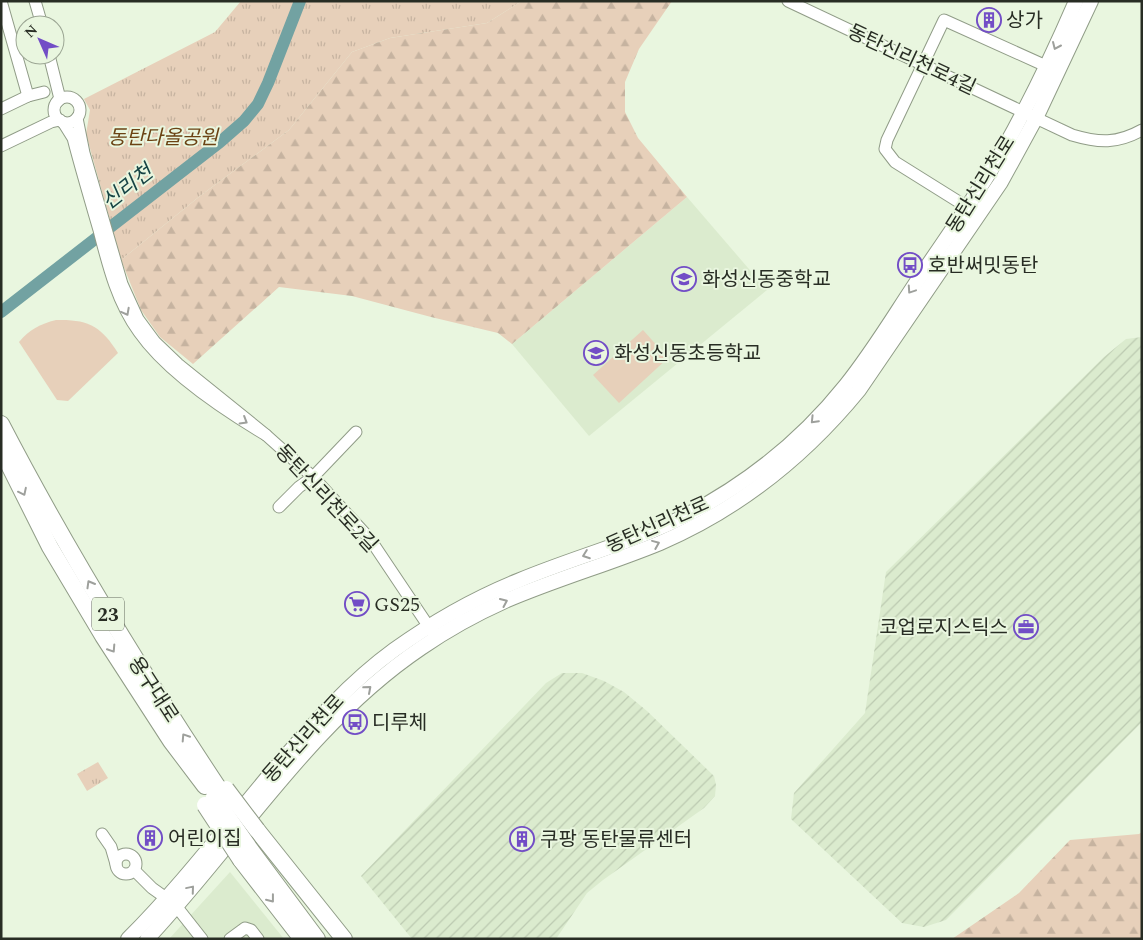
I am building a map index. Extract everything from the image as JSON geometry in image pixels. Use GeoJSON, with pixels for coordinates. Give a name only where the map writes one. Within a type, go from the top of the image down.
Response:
{"type":"FeatureCollection","features":[{"type":"Feature","properties":{"kind":"highway","name":"용구대로"},"geometry":{"type":"LineString","coordinates":[[3,427],[56,526],[193,761]]}},
{"type":"Feature","properties":{"kind":"highway","name":"용구대로"},"geometry":{"type":"LineString","coordinates":[[1,449],[55,555],[103,636],[193,761]]}},
{"type":"Feature","properties":{"kind":"highway"},"geometry":{"type":"LineString","coordinates":[[193,761],[316,939]]}},
{"type":"Feature","properties":{"kind":"highway"},"geometry":{"type":"LineString","coordinates":[[193,761],[253,847],[330,939]]}},
{"type":"Feature","properties":{"kind":"highway"},"geometry":{"type":"LineString","coordinates":[[253,847],[302,939]]}},
{"type":"Feature","properties":{"kind":"highway"},"geometry":{"type":"LineString","coordinates":[[253,847],[344,939]]}},
{"type":"Feature","properties":{"kind":"main road","name":"동탄신리천로"},"geometry":{"type":"LineString","coordinates":[[128,939],[171,902],[329,725],[368,688],[402,661],[464,605],[521,579],[657,528],[683,516],[738,484],[779,453],[813,422],[848,382],[967,207],[1001,153],[1046,66],[1076,1]]}},
{"type":"Feature","properties":{"kind":"main road","name":"동탄신리천로"},"geometry":{"type":"LineString","coordinates":[[433,632],[504,601],[633,553],[682,532],[747,496],[796,458],[840,413],[875,367],[995,190],[1036,118],[1091,1]]}},
{"type":"Feature","properties":{"kind":"main road","name":"동탄신리천로"},"geometry":{"type":"LineString","coordinates":[[147,939],[171,902]]}},
{"type":"Feature","properties":{"kind":"street"},"geometry":{"type":"LineString","coordinates":[[35,1],[39,15]]}},
{"type":"Feature","properties":{"kind":"street","name":"동탄신리천로4길"},"geometry":{"type":"LineString","coordinates":[[788,1],[1072,135],[1088,140],[1108,142],[1124,139],[1142,130]]}},
{"type":"Feature","properties":{"kind":"street"},"geometry":{"type":"LineString","coordinates":[[1,2],[5,30],[28,96]]}},
{"type":"Feature","properties":{"kind":"street"},"geometry":{"type":"LineString","coordinates":[[967,207],[894,162],[885,149],[887,140],[946,15],[1046,66]]}},
{"type":"Feature","properties":{"kind":"street"},"geometry":{"type":"LineString","coordinates":[[52,65],[60,99],[56,106],[57,117],[62,121]]}},
{"type":"Feature","properties":{"kind":"street"},"geometry":{"type":"LineString","coordinates":[[1,146],[51,122],[72,122],[77,118],[80,108],[79,104],[68,96],[58,65]]}},
{"type":"Feature","properties":{"kind":"street"},"geometry":{"type":"LineString","coordinates":[[1,109],[28,96],[44,92]]}},
{"type":"Feature","properties":{"kind":"street"},"geometry":{"type":"LineString","coordinates":[[1,140],[47,118],[64,97],[73,98]]}},
{"type":"Feature","properties":{"kind":"street","name":"동탄신리천로2길"},"geometry":{"type":"LineString","coordinates":[[77,118],[81,155]]}},
{"type":"Feature","properties":{"kind":"street","name":"동탄신리천로2길"},"geometry":{"type":"LineString","coordinates":[[62,121],[81,155],[112,264],[138,319],[155,342],[178,364],[266,435],[313,477],[370,539],[433,632]]}},
{"type":"Feature","properties":{"kind":"street"},"geometry":{"type":"LineString","coordinates":[[279,507],[299,487],[313,477],[356,432]]}},
{"type":"Feature","properties":{"kind":"street"},"geometry":{"type":"LineString","coordinates":[[102,834],[117,852],[130,854],[135,858],[134,870]]}},
{"type":"Feature","properties":{"kind":"street"},"geometry":{"type":"LineString","coordinates":[[111,847],[119,870],[125,873],[134,870]]}},
{"type":"Feature","properties":{"kind":"street"},"geometry":{"type":"LineString","coordinates":[[116,864],[118,858],[124,854]]}},
{"type":"Feature","properties":{"kind":"street"},"geometry":{"type":"LineString","coordinates":[[134,870],[152,888],[171,902],[202,939]]}},
{"type":"Feature","properties":{"kind":"street"},"geometry":{"type":"LineString","coordinates":[[230,939],[245,928],[251,930],[258,939]]}},
{"type":"Feature","properties":{"kind":"shaded area"},"geometry":{"type":"Polygon","coordinates":[[[687,197],[767,290],[589,436],[512,344],[687,197]]]}},
{"type":"Feature","properties":{"kind":"shaded area"},"geometry":{"type":"Polygon","coordinates":[[[1142,337],[1142,722],[946,920],[924,927],[902,923],[791,819],[794,793],[865,713],[886,572],[1104,357],[1126,339],[1142,337]]]}},
{"type":"Feature","properties":{"kind":"shaded area","name":"쿠팡 동탄물류센터"},"geometry":{"type":"Polygon","coordinates":[[[562,673],[582,673],[604,681],[624,692],[647,711],[714,776],[716,785],[715,796],[704,808],[587,893],[556,939],[412,939],[361,876],[546,683],[562,673]]]}},
{"type":"Feature","properties":{"kind":"shaded area"},"geometry":{"type":"Polygon","coordinates":[[[230,872],[284,939],[169,939],[230,872]]]}},
{"type":"Feature","properties":{"kind":"green space","name":"동탄다올공원"},"geometry":{"type":"Polygon","coordinates":[[[241,1],[522,1],[487,23],[390,38],[352,52],[289,130],[200,196],[121,260],[86,134],[90,110],[84,99],[215,32],[241,1]]]}},
{"type":"Feature","properties":{"kind":"green space"},"geometry":{"type":"Polygon","coordinates":[[[522,1],[672,1],[639,49],[625,82],[625,112],[638,138],[687,197],[512,344],[498,333],[352,296],[279,287],[193,364],[160,337],[141,310],[121,260],[200,196],[289,130],[352,52],[390,38],[487,23],[522,1]]]}},
{"type":"Feature","properties":{"kind":"green space"},"geometry":{"type":"Polygon","coordinates":[[[56,320],[77,321],[93,326],[106,336],[118,353],[68,401],[57,400],[19,342],[35,328],[56,320]]]}},
{"type":"Feature","properties":{"kind":"green space"},"geometry":{"type":"Polygon","coordinates":[[[643,330],[668,358],[619,403],[593,375],[643,330]]]}},
{"type":"Feature","properties":{"kind":"green space"},"geometry":{"type":"Polygon","coordinates":[[[98,762],[108,778],[87,791],[77,774],[98,762]]]}},
{"type":"Feature","properties":{"kind":"green space"},"geometry":{"type":"Polygon","coordinates":[[[1142,832],[1142,939],[952,939],[1019,893],[1070,840],[1139,834],[1142,832]]]}},
{"type":"Feature","properties":{"kind":"waterway","name":"신리천"},"geometry":{"type":"LineString","coordinates":[[1,312],[220,142],[244,121],[258,104],[268,83],[300,1]]}},
{"type":"Feature","properties":{"kind":"place","name":"상가"},"geometry":{"type":"Point","coordinates":[989,20]}},
{"type":"Feature","properties":{"kind":"place","name":"호반써밋동탄"},"geometry":{"type":"Point","coordinates":[910,265]}},
{"type":"Feature","properties":{"kind":"place","name":"화성신동중학교"},"geometry":{"type":"Point","coordinates":[684,279]}},
{"type":"Feature","properties":{"kind":"place","name":"화성신동초등학교"},"geometry":{"type":"Point","coordinates":[596,353]}},
{"type":"Feature","properties":{"kind":"place","name":"GS25"},"geometry":{"type":"Point","coordinates":[357,604]}},
{"type":"Feature","properties":{"kind":"place","name":"코업로지스틱스"},"geometry":{"type":"Point","coordinates":[1026,627]}},
{"type":"Feature","properties":{"kind":"place","name":"디루체"},"geometry":{"type":"Point","coordinates":[355,722]}},
{"type":"Feature","properties":{"kind":"place","name":"어린이집"},"geometry":{"type":"Point","coordinates":[150,838]}},
{"type":"Feature","properties":{"kind":"place","name":"쿠팡 동탄물류센터"},"geometry":{"type":"Point","coordinates":[522,839]}}]}
